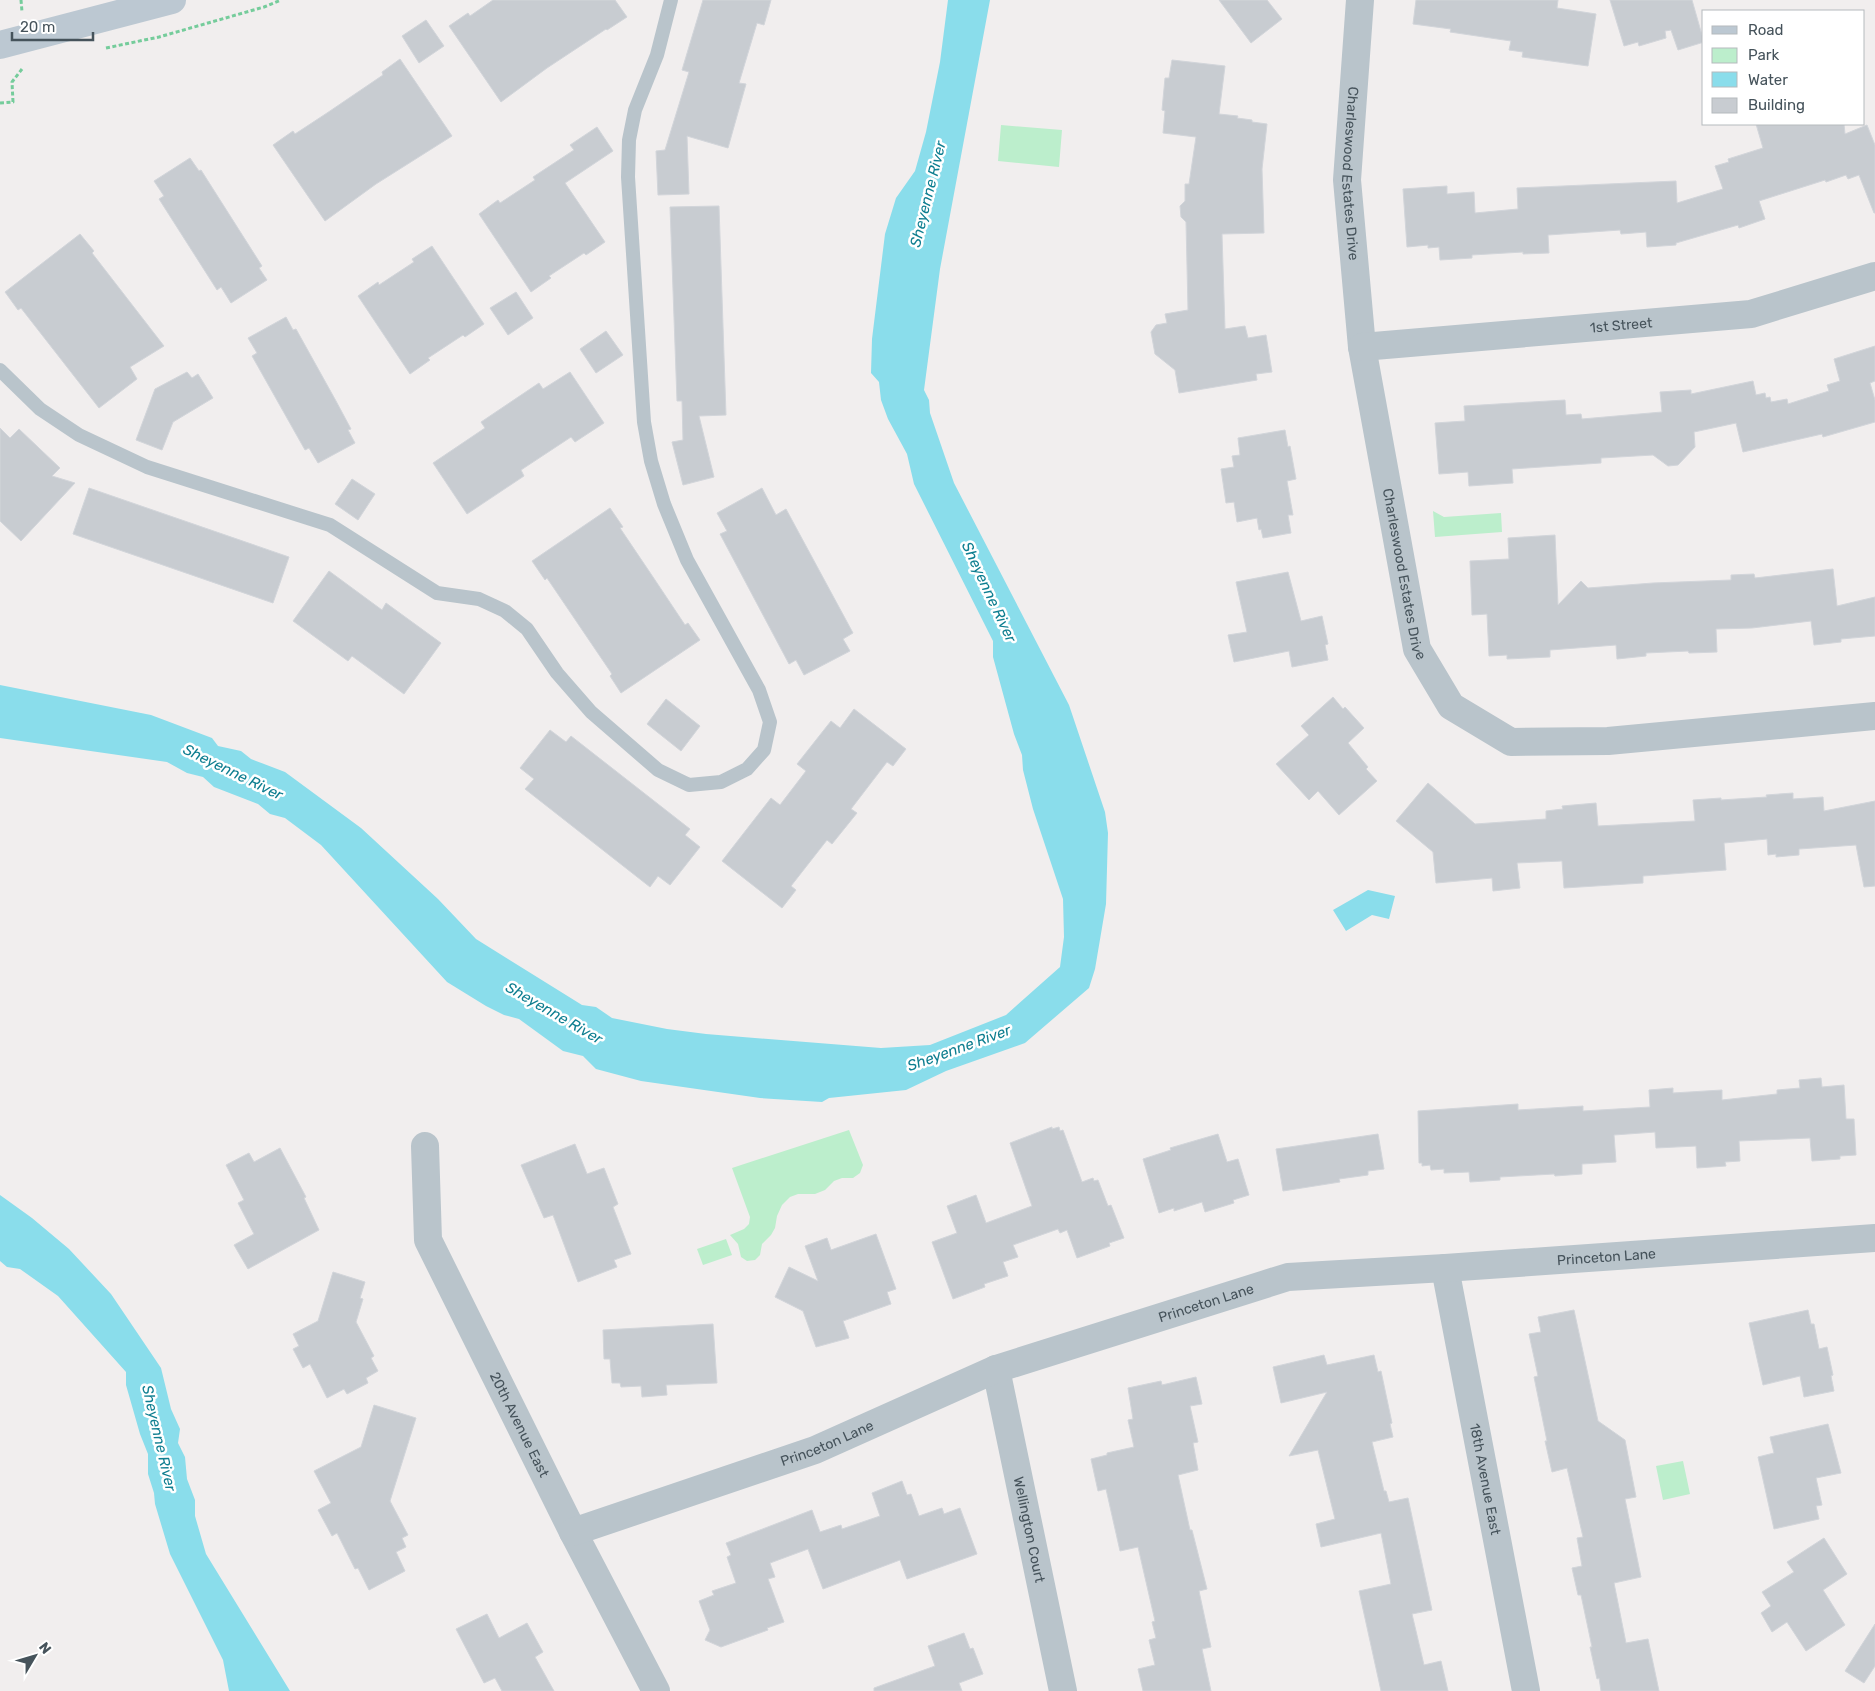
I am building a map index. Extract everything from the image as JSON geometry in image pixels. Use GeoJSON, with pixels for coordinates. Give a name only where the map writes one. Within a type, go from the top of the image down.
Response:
{"type":"FeatureCollection","features":[{"type":"Feature","properties":{"kind":"main road"},"geometry":{"type":"LineString","coordinates":[[0,45],[172,0]]}},
{"type":"Feature","properties":{"kind":"street","name":"Charleswood Estates Drive"},"geometry":{"type":"LineString","coordinates":[[1360,0],[1347,180],[1362,347],[1416,649],[1451,706],[1511,742],[1608,741],[1875,716]]}},
{"type":"Feature","properties":{"kind":"street","name":"1st Street"},"geometry":{"type":"LineString","coordinates":[[1362,347],[1750,314],[1875,276]]}},
{"type":"Feature","properties":{"kind":"street","name":"20th Avenue East"},"geometry":{"type":"LineString","coordinates":[[425,1146],[428,1240],[573,1532],[656,1691]]}},
{"type":"Feature","properties":{"kind":"street","name":"Princeton Lane"},"geometry":{"type":"LineString","coordinates":[[573,1532],[815,1450],[996,1369],[1288,1277],[1875,1238]]}},
{"type":"Feature","properties":{"kind":"street","name":"18th Avenue East"},"geometry":{"type":"LineString","coordinates":[[1445,1268],[1526,1691]]}},
{"type":"Feature","properties":{"kind":"street","name":"Wellington Court"},"geometry":{"type":"LineString","coordinates":[[996,1369],[1063,1691]]}},
{"type":"Feature","properties":{"kind":"lane"},"geometry":{"type":"LineString","coordinates":[[0,370],[40,409],[79,435],[146,467],[330,525],[437,593],[479,599],[505,612],[527,629],[557,673],[590,712],[658,770],[689,785],[721,782],[747,769],[764,750],[770,722],[759,690],[687,560],[664,504],[651,461],[644,422],[628,176],[629,140],[635,110],[657,55],[671,0]]}},
{"type":"Feature","properties":{"kind":"path"},"geometry":{"type":"LineString","coordinates":[[100,49],[159,37],[264,7],[281,0]]}},
{"type":"Feature","properties":{"kind":"path"},"geometry":{"type":"LineString","coordinates":[[0,103],[13,102],[12,82],[22,69],[28,67]]}},
{"type":"Feature","properties":{"kind":"green space"},"geometry":{"type":"Polygon","coordinates":[[[1001,125],[1062,130],[1059,167],[998,161],[1001,125]]]}},
{"type":"Feature","properties":{"kind":"green space"},"geometry":{"type":"Polygon","coordinates":[[[1433,511],[1444,517],[1501,513],[1502,532],[1435,537],[1433,511]]]}},
{"type":"Feature","properties":{"kind":"green space"},"geometry":{"type":"Polygon","coordinates":[[[849,1130],[863,1165],[860,1173],[853,1178],[842,1178],[834,1181],[825,1190],[815,1194],[798,1194],[790,1197],[782,1205],[777,1216],[775,1228],[762,1244],[760,1255],[755,1260],[747,1261],[741,1257],[738,1244],[730,1235],[744,1229],[749,1224],[750,1217],[732,1168],[849,1130]]]}},
{"type":"Feature","properties":{"kind":"green space"},"geometry":{"type":"Polygon","coordinates":[[[726,1239],[732,1255],[703,1265],[697,1249],[726,1239]]]}},
{"type":"Feature","properties":{"kind":"green space"},"geometry":{"type":"Polygon","coordinates":[[[1683,1461],[1690,1494],[1663,1500],[1656,1466],[1683,1461]]]}},
{"type":"Feature","properties":{"kind":"water","name":"Sheyenne River"},"geometry":{"type":"Polygon","coordinates":[[[948,0],[990,0],[940,269],[924,390],[929,400],[930,413],[954,483],[1069,705],[1105,812],[1108,833],[1106,904],[1095,969],[1089,988],[1025,1043],[946,1071],[906,1090],[829,1098],[822,1102],[760,1098],[641,1081],[596,1069],[583,1056],[563,1051],[519,1019],[504,1015],[486,1006],[447,982],[321,845],[285,818],[270,814],[258,804],[214,787],[203,777],[187,773],[167,762],[0,738],[0,685],[151,715],[212,738],[218,746],[241,751],[251,759],[285,772],[361,828],[438,899],[476,939],[582,1005],[596,1007],[612,1018],[667,1029],[706,1034],[881,1048],[930,1045],[1006,1015],[1060,967],[1064,937],[1063,899],[1033,809],[1023,770],[1022,755],[1014,734],[993,657],[993,641],[914,484],[907,454],[888,419],[881,400],[879,382],[871,373],[872,339],[885,234],[896,198],[915,171],[926,132],[940,62],[948,0]]]}},
{"type":"Feature","properties":{"kind":"water"},"geometry":{"type":"Polygon","coordinates":[[[1368,890],[1395,896],[1389,919],[1372,915],[1346,931],[1333,910],[1368,890]]]}},
{"type":"Feature","properties":{"kind":"water","name":"Sheyenne River"},"geometry":{"type":"Polygon","coordinates":[[[0,1195],[32,1218],[69,1249],[111,1294],[161,1368],[171,1409],[180,1429],[178,1443],[185,1457],[187,1479],[195,1500],[195,1516],[206,1554],[290,1691],[229,1691],[223,1660],[170,1554],[148,1474],[148,1454],[140,1434],[126,1385],[126,1372],[58,1296],[20,1269],[7,1267],[0,1261],[0,1195]]]}},
{"type":"Feature","properties":{"kind":"building"},"geometry":{"type":"Polygon","coordinates":[[[493,0],[615,0],[627,17],[547,68],[501,102],[449,26],[468,13],[470,16],[493,0]]]}},
{"type":"Feature","properties":{"kind":"building"},"geometry":{"type":"Polygon","coordinates":[[[703,0],[771,0],[764,25],[757,23],[739,83],[746,84],[728,148],[687,136],[689,194],[658,195],[656,151],[665,150],[689,72],[682,70],[703,0]]]}},
{"type":"Feature","properties":{"kind":"building"},"geometry":{"type":"Polygon","coordinates":[[[1219,0],[1267,0],[1282,19],[1251,43],[1219,0]]]}},
{"type":"Feature","properties":{"kind":"building"},"geometry":{"type":"Polygon","coordinates":[[[1416,0],[1558,0],[1557,8],[1596,14],[1588,66],[1522,57],[1523,52],[1509,50],[1511,41],[1450,32],[1451,29],[1413,24],[1416,0]]]}},
{"type":"Feature","properties":{"kind":"building"},"geometry":{"type":"Polygon","coordinates":[[[1610,0],[1692,0],[1702,35],[1702,43],[1678,50],[1671,30],[1665,31],[1666,38],[1639,46],[1638,42],[1624,46],[1610,0]]]}},
{"type":"Feature","properties":{"kind":"building"},"geometry":{"type":"Polygon","coordinates":[[[426,20],[444,46],[419,63],[402,36],[426,20]]]}},
{"type":"Feature","properties":{"kind":"building"},"geometry":{"type":"Polygon","coordinates":[[[400,59],[452,136],[376,184],[325,221],[273,145],[293,131],[295,134],[327,113],[383,75],[382,72],[400,59]]]}},
{"type":"Feature","properties":{"kind":"building"},"geometry":{"type":"Polygon","coordinates":[[[1172,60],[1225,66],[1219,114],[1238,116],[1237,118],[1267,124],[1262,169],[1264,233],[1222,234],[1225,329],[1245,326],[1248,338],[1266,335],[1272,372],[1256,374],[1257,380],[1179,393],[1175,370],[1155,354],[1151,332],[1156,325],[1167,323],[1165,314],[1188,310],[1186,222],[1181,217],[1180,206],[1185,201],[1185,184],[1189,184],[1196,137],[1163,133],[1165,111],[1162,110],[1165,78],[1169,78],[1172,60]]]}},
{"type":"Feature","properties":{"kind":"building"},"geometry":{"type":"Polygon","coordinates":[[[1756,125],[1844,125],[1845,134],[1867,125],[1875,145],[1875,213],[1859,175],[1848,179],[1846,175],[1759,201],[1765,219],[1739,228],[1738,225],[1676,243],[1676,245],[1647,247],[1646,232],[1621,234],[1620,230],[1548,235],[1549,253],[1523,254],[1523,252],[1472,255],[1472,258],[1440,260],[1439,247],[1428,248],[1428,245],[1407,247],[1403,189],[1447,186],[1447,194],[1474,192],[1475,213],[1518,209],[1517,188],[1676,181],[1677,203],[1723,189],[1715,166],[1729,162],[1728,159],[1763,148],[1756,125]]]}},
{"type":"Feature","properties":{"kind":"building"},"geometry":{"type":"Polygon","coordinates":[[[597,127],[613,151],[565,183],[605,242],[549,276],[551,278],[531,292],[479,214],[498,200],[500,203],[535,180],[533,177],[574,150],[570,145],[597,127]]]}},
{"type":"Feature","properties":{"kind":"building"},"geometry":{"type":"Polygon","coordinates":[[[190,158],[199,171],[201,170],[262,266],[259,268],[267,280],[231,303],[221,287],[217,290],[159,199],[164,196],[154,181],[190,158]]]}},
{"type":"Feature","properties":{"kind":"building"},"geometry":{"type":"Polygon","coordinates":[[[719,206],[726,415],[699,416],[714,477],[683,485],[672,442],[683,440],[682,401],[677,401],[670,207],[719,206]]]}},
{"type":"Feature","properties":{"kind":"building"},"geometry":{"type":"Polygon","coordinates":[[[80,234],[94,251],[92,253],[164,346],[130,367],[137,379],[99,408],[21,308],[18,310],[5,292],[80,234]]]}},
{"type":"Feature","properties":{"kind":"building"},"geometry":{"type":"Polygon","coordinates":[[[432,246],[484,324],[428,358],[430,360],[410,374],[358,296],[378,282],[379,285],[414,262],[412,259],[432,246]]]}},
{"type":"Feature","properties":{"kind":"building"},"geometry":{"type":"Polygon","coordinates":[[[516,292],[533,318],[508,335],[490,308],[516,292]]]}},
{"type":"Feature","properties":{"kind":"building"},"geometry":{"type":"Polygon","coordinates":[[[286,317],[293,330],[296,329],[336,401],[351,429],[348,430],[355,443],[318,463],[309,448],[305,450],[252,356],[257,353],[248,338],[286,317]]]}},
{"type":"Feature","properties":{"kind":"building"},"geometry":{"type":"Polygon","coordinates":[[[606,331],[623,355],[596,373],[580,349],[606,331]]]}},
{"type":"Feature","properties":{"kind":"building"},"geometry":{"type":"Polygon","coordinates":[[[1875,346],[1875,381],[1870,383],[1875,400],[1875,422],[1823,437],[1822,434],[1743,452],[1736,423],[1694,432],[1695,447],[1678,465],[1668,466],[1653,455],[1601,458],[1601,463],[1512,469],[1513,483],[1469,486],[1468,472],[1439,474],[1435,423],[1465,421],[1464,406],[1565,400],[1566,415],[1581,414],[1582,419],[1662,412],[1660,392],[1691,390],[1691,394],[1753,381],[1756,395],[1765,393],[1766,398],[1770,397],[1771,402],[1787,399],[1788,404],[1829,391],[1827,385],[1840,381],[1834,359],[1875,346]]]}},
{"type":"Feature","properties":{"kind":"building"},"geometry":{"type":"Polygon","coordinates":[[[187,372],[192,378],[198,374],[213,398],[173,422],[162,450],[136,440],[155,389],[187,372]]]}},
{"type":"Feature","properties":{"kind":"building"},"geometry":{"type":"Polygon","coordinates":[[[570,372],[604,423],[575,442],[571,437],[521,470],[524,476],[467,514],[433,463],[485,428],[481,422],[539,383],[543,389],[570,372]]]}},
{"type":"Feature","properties":{"kind":"building"},"geometry":{"type":"Polygon","coordinates":[[[0,428],[10,438],[19,429],[60,468],[52,476],[75,483],[21,541],[0,521],[0,428]]]}},
{"type":"Feature","properties":{"kind":"building"},"geometry":{"type":"Polygon","coordinates":[[[1285,430],[1296,479],[1287,481],[1293,515],[1288,515],[1291,533],[1263,538],[1261,529],[1259,530],[1257,518],[1237,522],[1234,502],[1226,503],[1221,469],[1234,467],[1232,456],[1240,455],[1238,438],[1285,430]]]}},
{"type":"Feature","properties":{"kind":"building"},"geometry":{"type":"Polygon","coordinates":[[[352,479],[375,494],[358,520],[335,504],[352,479]]]}},
{"type":"Feature","properties":{"kind":"building"},"geometry":{"type":"Polygon","coordinates":[[[89,488],[289,557],[273,603],[73,534],[89,488]]]}},
{"type":"Feature","properties":{"kind":"building"},"geometry":{"type":"Polygon","coordinates":[[[762,488],[776,515],[786,509],[853,633],[843,639],[850,651],[804,675],[796,660],[789,664],[720,534],[727,531],[717,513],[762,488]]]}},
{"type":"Feature","properties":{"kind":"building"},"geometry":{"type":"Polygon","coordinates":[[[610,508],[623,527],[620,528],[685,625],[688,623],[700,640],[621,693],[610,676],[612,674],[547,578],[545,580],[532,561],[610,508]]]}},
{"type":"Feature","properties":{"kind":"building"},"geometry":{"type":"Polygon","coordinates":[[[1555,535],[1558,605],[1581,581],[1588,588],[1731,580],[1731,575],[1754,574],[1755,578],[1833,569],[1837,606],[1875,597],[1875,636],[1841,639],[1841,642],[1814,645],[1811,621],[1752,628],[1716,629],[1717,652],[1646,653],[1646,656],[1617,659],[1616,645],[1550,650],[1550,657],[1507,659],[1507,655],[1489,656],[1487,614],[1472,615],[1470,561],[1509,559],[1508,538],[1555,535]]]}},
{"type":"Feature","properties":{"kind":"building"},"geometry":{"type":"Polygon","coordinates":[[[329,571],[382,610],[386,603],[441,643],[404,694],[352,656],[348,661],[293,621],[329,571]]]}},
{"type":"Feature","properties":{"kind":"building"},"geometry":{"type":"Polygon","coordinates":[[[1288,572],[1301,621],[1322,616],[1328,644],[1325,645],[1328,660],[1292,667],[1289,651],[1234,662],[1228,635],[1247,632],[1236,582],[1288,572]]]}},
{"type":"Feature","properties":{"kind":"building"},"geometry":{"type":"Polygon","coordinates":[[[1333,697],[1364,728],[1348,743],[1377,781],[1339,815],[1318,791],[1309,800],[1276,764],[1309,735],[1301,726],[1333,697]]]}},
{"type":"Feature","properties":{"kind":"building"},"geometry":{"type":"Polygon","coordinates":[[[666,699],[700,726],[681,751],[647,724],[666,699]]]}},
{"type":"Feature","properties":{"kind":"building"},"geometry":{"type":"Polygon","coordinates":[[[854,709],[906,749],[893,766],[887,762],[851,809],[857,813],[832,844],[827,840],[791,886],[796,890],[782,908],[722,861],[771,798],[780,805],[806,771],[797,764],[831,721],[840,728],[854,709]]]}},
{"type":"Feature","properties":{"kind":"building"},"geometry":{"type":"Polygon","coordinates":[[[550,730],[566,742],[571,736],[690,829],[685,835],[700,847],[670,885],[658,876],[650,887],[525,789],[534,779],[520,768],[550,730]]]}},
{"type":"Feature","properties":{"kind":"building"},"geometry":{"type":"Polygon","coordinates":[[[1428,783],[1475,824],[1546,819],[1546,811],[1563,809],[1562,806],[1596,803],[1598,826],[1695,821],[1693,800],[1767,797],[1766,795],[1793,793],[1793,799],[1823,797],[1824,811],[1875,801],[1875,886],[1864,887],[1856,845],[1799,849],[1799,855],[1776,857],[1776,854],[1768,855],[1767,839],[1724,843],[1726,870],[1643,876],[1643,883],[1564,888],[1562,861],[1517,863],[1520,888],[1493,891],[1492,878],[1436,883],[1433,852],[1396,821],[1428,783]]]}},
{"type":"Feature","properties":{"kind":"building"},"geometry":{"type":"Polygon","coordinates":[[[1821,1078],[1822,1087],[1844,1085],[1846,1119],[1854,1119],[1856,1155],[1840,1156],[1840,1159],[1812,1161],[1810,1138],[1739,1141],[1740,1161],[1725,1162],[1726,1166],[1697,1168],[1696,1146],[1656,1148],[1655,1132],[1614,1135],[1616,1162],[1582,1164],[1582,1174],[1500,1177],[1500,1180],[1470,1182],[1469,1172],[1444,1173],[1444,1169],[1431,1170],[1430,1165],[1422,1166],[1422,1163],[1419,1163],[1418,1111],[1518,1104],[1518,1110],[1583,1106],[1583,1111],[1650,1107],[1649,1090],[1673,1088],[1673,1093],[1722,1090],[1722,1100],[1777,1094],[1777,1090],[1800,1088],[1799,1080],[1821,1078]]]}},
{"type":"Feature","properties":{"kind":"building"},"geometry":{"type":"Polygon","coordinates":[[[1052,1127],[1052,1129],[1059,1127],[1060,1131],[1063,1130],[1082,1182],[1093,1178],[1094,1181],[1098,1180],[1108,1206],[1111,1205],[1124,1238],[1109,1243],[1110,1246],[1077,1258],[1067,1230],[1060,1233],[1058,1229],[1013,1245],[1018,1257],[1003,1262],[1008,1276],[984,1284],[985,1287],[953,1299],[932,1242],[957,1233],[947,1206],[976,1195],[986,1223],[1032,1206],[1010,1143],[1052,1127]]]}},
{"type":"Feature","properties":{"kind":"building"},"geometry":{"type":"Polygon","coordinates":[[[1218,1134],[1227,1162],[1238,1159],[1249,1195],[1233,1200],[1234,1203],[1205,1212],[1202,1202],[1174,1211],[1174,1208],[1159,1213],[1143,1159],[1171,1150],[1170,1148],[1218,1134]]]}},
{"type":"Feature","properties":{"kind":"building"},"geometry":{"type":"Polygon","coordinates":[[[1378,1134],[1384,1169],[1368,1171],[1368,1175],[1339,1179],[1340,1182],[1283,1191],[1276,1149],[1378,1134]]]}},
{"type":"Feature","properties":{"kind":"building"},"geometry":{"type":"Polygon","coordinates":[[[575,1144],[587,1174],[604,1168],[618,1204],[613,1207],[631,1254],[614,1260],[617,1267],[578,1282],[553,1215],[544,1218],[521,1165],[575,1144]]]}},
{"type":"Feature","properties":{"kind":"building"},"geometry":{"type":"Polygon","coordinates":[[[280,1148],[306,1197],[304,1198],[319,1230],[248,1269],[234,1245],[254,1234],[238,1203],[244,1200],[226,1165],[249,1153],[254,1162],[280,1148]]]}},
{"type":"Feature","properties":{"kind":"building"},"geometry":{"type":"Polygon","coordinates":[[[876,1234],[896,1289],[887,1292],[891,1304],[843,1321],[849,1338],[816,1347],[803,1311],[775,1297],[789,1267],[818,1281],[805,1246],[827,1238],[831,1250],[876,1234]]]}},
{"type":"Feature","properties":{"kind":"building"},"geometry":{"type":"Polygon","coordinates":[[[333,1272],[365,1282],[360,1298],[363,1299],[356,1322],[374,1356],[371,1358],[378,1371],[366,1378],[368,1383],[347,1394],[344,1389],[327,1398],[310,1364],[303,1368],[293,1349],[299,1346],[293,1334],[318,1321],[333,1272]]]}},
{"type":"Feature","properties":{"kind":"building"},"geometry":{"type":"Polygon","coordinates":[[[1574,1310],[1598,1421],[1625,1440],[1636,1497],[1625,1499],[1641,1577],[1614,1583],[1626,1643],[1648,1639],[1659,1691],[1601,1691],[1590,1647],[1592,1647],[1581,1595],[1578,1595],[1572,1568],[1582,1566],[1577,1538],[1583,1537],[1567,1468],[1552,1472],[1534,1377],[1538,1376],[1529,1334],[1541,1332],[1538,1317],[1574,1310]]]}},
{"type":"Feature","properties":{"kind":"building"},"geometry":{"type":"Polygon","coordinates":[[[1808,1310],[1811,1324],[1814,1324],[1819,1349],[1827,1347],[1833,1375],[1831,1376],[1834,1391],[1804,1397],[1800,1376],[1763,1385],[1749,1323],[1808,1310]]]}},
{"type":"Feature","properties":{"kind":"building"},"geometry":{"type":"Polygon","coordinates":[[[713,1324],[717,1383],[666,1385],[667,1395],[642,1397],[641,1386],[621,1387],[620,1383],[612,1383],[610,1359],[604,1359],[603,1330],[713,1324]]]}},
{"type":"Feature","properties":{"kind":"building"},"geometry":{"type":"Polygon","coordinates":[[[1324,1355],[1327,1365],[1374,1355],[1378,1372],[1381,1371],[1392,1423],[1390,1424],[1393,1437],[1372,1442],[1384,1491],[1386,1491],[1389,1502],[1408,1498],[1432,1610],[1412,1614],[1424,1665],[1441,1661],[1448,1691],[1381,1691],[1359,1591],[1391,1584],[1381,1533],[1321,1547],[1316,1524],[1335,1519],[1318,1450],[1289,1456],[1327,1392],[1281,1403],[1273,1367],[1324,1355]]]}},
{"type":"Feature","properties":{"kind":"building"},"geometry":{"type":"Polygon","coordinates":[[[1196,1377],[1202,1404],[1190,1406],[1198,1442],[1193,1443],[1198,1470],[1178,1475],[1190,1530],[1192,1530],[1207,1589],[1199,1591],[1211,1647],[1202,1649],[1211,1691],[1143,1691],[1138,1669],[1155,1665],[1149,1640],[1156,1638],[1152,1622],[1155,1621],[1138,1547],[1120,1551],[1106,1489],[1098,1491],[1091,1459],[1134,1447],[1128,1420],[1133,1419],[1128,1388],[1161,1381],[1162,1385],[1196,1377]]]}},
{"type":"Feature","properties":{"kind":"building"},"geometry":{"type":"Polygon","coordinates":[[[374,1405],[416,1418],[390,1501],[408,1535],[402,1538],[406,1547],[396,1552],[405,1571],[369,1590],[358,1568],[355,1569],[337,1533],[332,1536],[318,1510],[331,1503],[314,1471],[361,1447],[374,1405]]]}},
{"type":"Feature","properties":{"kind":"building"},"geometry":{"type":"Polygon","coordinates":[[[1828,1424],[1841,1473],[1816,1478],[1822,1505],[1816,1506],[1819,1519],[1774,1529],[1758,1457],[1774,1453],[1770,1437],[1828,1424]]]}},
{"type":"Feature","properties":{"kind":"building"},"geometry":{"type":"Polygon","coordinates":[[[902,1481],[907,1495],[911,1494],[919,1516],[942,1508],[944,1514],[960,1508],[977,1554],[907,1579],[900,1560],[823,1589],[808,1549],[770,1563],[775,1577],[768,1579],[784,1622],[767,1628],[768,1630],[721,1647],[705,1640],[710,1630],[699,1601],[714,1595],[712,1591],[736,1583],[727,1557],[731,1555],[726,1543],[812,1510],[820,1532],[841,1525],[842,1529],[880,1516],[872,1493],[902,1481]]]}},
{"type":"Feature","properties":{"kind":"building"},"geometry":{"type":"Polygon","coordinates":[[[1824,1538],[1847,1574],[1823,1590],[1845,1625],[1806,1651],[1787,1622],[1772,1632],[1761,1613],[1771,1606],[1762,1592],[1794,1572],[1787,1562],[1824,1538]]]}},
{"type":"Feature","properties":{"kind":"building"},"geometry":{"type":"Polygon","coordinates":[[[487,1614],[499,1638],[527,1623],[543,1652],[535,1657],[554,1691],[502,1691],[495,1678],[484,1683],[456,1629],[487,1614]]]}},
{"type":"Feature","properties":{"kind":"building"},"geometry":{"type":"Polygon","coordinates":[[[1875,1624],[1875,1666],[1864,1683],[1845,1671],[1875,1624]]]}},
{"type":"Feature","properties":{"kind":"building"},"geometry":{"type":"Polygon","coordinates":[[[964,1633],[970,1649],[973,1648],[983,1674],[959,1683],[962,1691],[874,1691],[874,1688],[935,1666],[928,1646],[964,1633]]]}}]}
